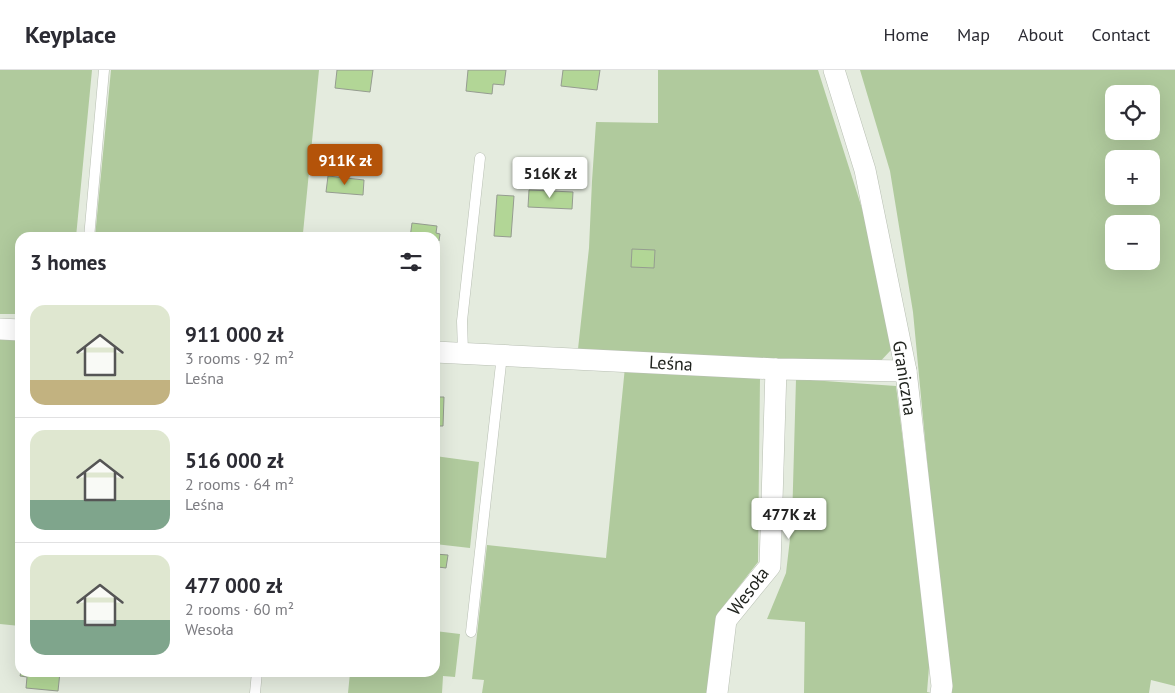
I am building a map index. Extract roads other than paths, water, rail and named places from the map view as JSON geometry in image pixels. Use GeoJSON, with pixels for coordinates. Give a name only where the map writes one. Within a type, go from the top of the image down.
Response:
{"type":"FeatureCollection","features":[{"type":"Feature","properties":{"kind":"street","name":"Graniczna"},"geometry":{"type":"LineString","coordinates":[[834,70],[865,170],[906,371],[942,693]]}},
{"type":"Feature","properties":{"kind":"street"},"geometry":{"type":"LineString","coordinates":[[0,329],[15,330]]}},
{"type":"Feature","properties":{"kind":"street","name":"Leśna"},"geometry":{"type":"LineString","coordinates":[[440,352],[776,369],[906,371]]}},
{"type":"Feature","properties":{"kind":"street","name":"Wesoła"},"geometry":{"type":"LineString","coordinates":[[717,693],[726,620],[770,566],[776,369]]}},
{"type":"Feature","properties":{"kind":"lane"},"geometry":{"type":"LineString","coordinates":[[90,232],[104,70]]}},
{"type":"Feature","properties":{"kind":"lane"},"geometry":{"type":"LineString","coordinates":[[462,352],[462,321],[480,158]]}},
{"type":"Feature","properties":{"kind":"lane"},"geometry":{"type":"LineString","coordinates":[[471,632],[502,354]]}},
{"type":"Feature","properties":{"kind":"lane"},"geometry":{"type":"LineString","coordinates":[[255,693],[257,677]]}}]}
